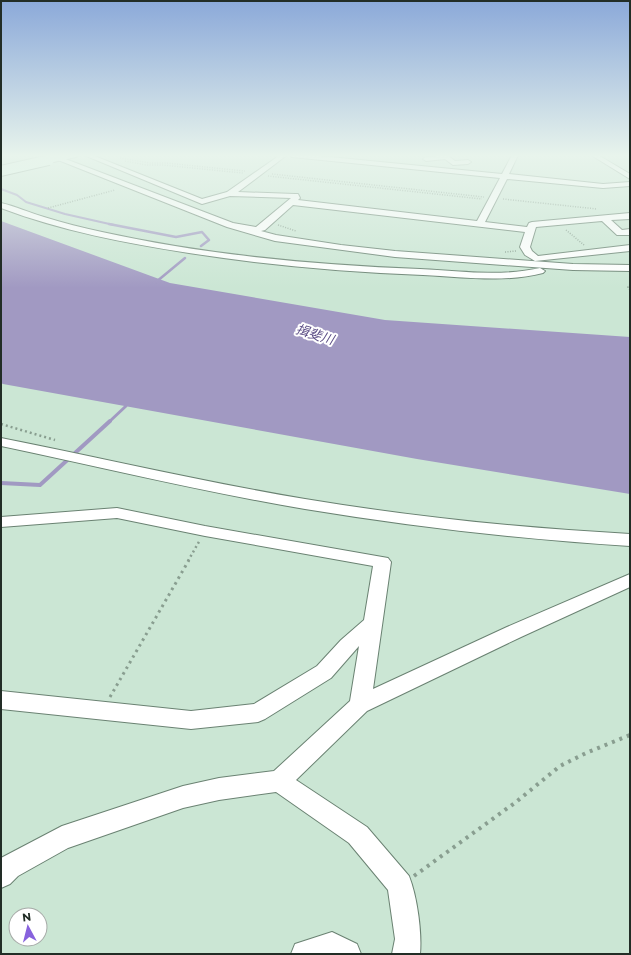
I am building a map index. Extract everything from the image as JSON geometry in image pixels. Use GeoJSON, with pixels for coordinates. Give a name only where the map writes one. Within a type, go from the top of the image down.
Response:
{"type":"FeatureCollection","features":[{"type":"Feature","properties":{"kind":"street"},"geometry":{"type":"LineString","coordinates":[[162,200],[230,225],[275,238],[341,248],[395,254],[546,265],[630,268]]}},
{"type":"Feature","properties":{"kind":"street"},"geometry":{"type":"LineString","coordinates":[[196,200],[202,202],[211,200]]}},
{"type":"Feature","properties":{"kind":"street"},"geometry":{"type":"LineString","coordinates":[[480,224],[493,200]]}},
{"type":"Feature","properties":{"kind":"street"},"geometry":{"type":"LineString","coordinates":[[257,230],[262,228],[292,202],[530,230]]}},
{"type":"Feature","properties":{"kind":"street"},"geometry":{"type":"LineString","coordinates":[[1,205],[73,228],[139,242],[209,254],[283,263],[359,269],[492,274],[521,274],[537,272],[545,269],[546,265]]}},
{"type":"Feature","properties":{"kind":"street"},"geometry":{"type":"LineString","coordinates":[[535,258],[528,253],[525,247],[532,225],[630,216]]}},
{"type":"Feature","properties":{"kind":"street"},"geometry":{"type":"LineString","coordinates":[[603,218],[620,233],[630,232]]}},
{"type":"Feature","properties":{"kind":"street"},"geometry":{"type":"LineString","coordinates":[[230,225],[306,240],[356,247],[503,258],[535,258],[630,248]]}},
{"type":"Feature","properties":{"kind":"street"},"geometry":{"type":"LineString","coordinates":[[1,442],[54,452],[153,475],[312,505],[471,527],[630,540]]}},
{"type":"Feature","properties":{"kind":"street"},"geometry":{"type":"LineString","coordinates":[[1,522],[117,513],[205,531],[382,562],[360,705]]}},
{"type":"Feature","properties":{"kind":"street"},"geometry":{"type":"LineString","coordinates":[[1,875],[9,867],[62,838],[168,802],[219,789],[279,782],[360,705],[514,632],[630,580]]}},
{"type":"Feature","properties":{"kind":"street"},"geometry":{"type":"LineString","coordinates":[[1,700],[102,712],[191,720],[258,713],[324,672],[348,645],[372,624]]}},
{"type":"Feature","properties":{"kind":"street"},"geometry":{"type":"LineString","coordinates":[[279,782],[358,835],[400,885],[408,939],[406,954]]}},
{"type":"Feature","properties":{"kind":"street"},"geometry":{"type":"LineString","coordinates":[[306,954],[332,945],[347,954]]}},
{"type":"Feature","properties":{"kind":"path"},"geometry":{"type":"LineString","coordinates":[[48,208],[80,200]]}},
{"type":"Feature","properties":{"kind":"path"},"geometry":{"type":"LineString","coordinates":[[499,200],[600,209]]}},
{"type":"Feature","properties":{"kind":"path"},"geometry":{"type":"LineString","coordinates":[[554,223],[565,229],[592,252]]}},
{"type":"Feature","properties":{"kind":"path"},"geometry":{"type":"LineString","coordinates":[[630,285],[628,287],[630,290]]}},
{"type":"Feature","properties":{"kind":"path"},"geometry":{"type":"LineString","coordinates":[[1,424],[56,440]]}},
{"type":"Feature","properties":{"kind":"path"},"geometry":{"type":"LineString","coordinates":[[102,712],[205,531]]}},
{"type":"Feature","properties":{"kind":"path"},"geometry":{"type":"LineString","coordinates":[[400,885],[516,802],[560,766],[586,753],[630,735]]}},
{"type":"Feature","properties":{"kind":"water","name":"揖斐川"},"geometry":{"type":"Polygon","coordinates":[[[1,221],[170,283],[385,320],[630,337],[630,494],[417,459],[3,384],[1,383],[1,221]]]}},
{"type":"Feature","properties":{"kind":"waterway"},"geometry":{"type":"LineString","coordinates":[[23,200],[26,202],[65,214],[113,225]]}},
{"type":"Feature","properties":{"kind":"waterway"},"geometry":{"type":"LineString","coordinates":[[109,224],[113,225]]}},
{"type":"Feature","properties":{"kind":"waterway"},"geometry":{"type":"LineString","coordinates":[[113,225],[176,237],[202,232],[209,240],[201,246]]}},
{"type":"Feature","properties":{"kind":"waterway"},"geometry":{"type":"LineString","coordinates":[[156,282],[185,258]]}},
{"type":"Feature","properties":{"kind":"waterway"},"geometry":{"type":"LineString","coordinates":[[109,422],[126,406]]}},
{"type":"Feature","properties":{"kind":"waterway"},"geometry":{"type":"LineString","coordinates":[[1,483],[40,485],[110,421]]}}]}
